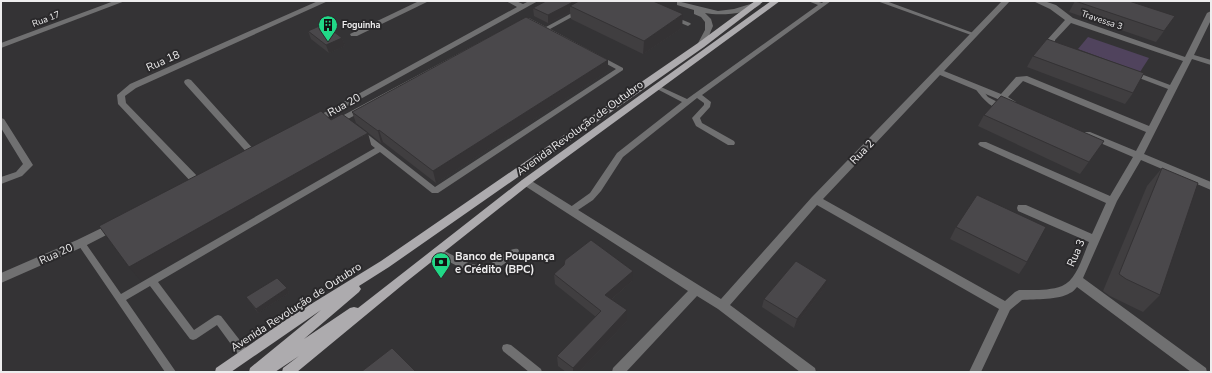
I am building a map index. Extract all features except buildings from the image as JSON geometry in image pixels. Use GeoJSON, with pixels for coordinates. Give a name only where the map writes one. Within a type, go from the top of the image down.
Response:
{"type":"FeatureCollection","features":[{"type":"Feature","properties":{"kind":"main road","name":"Avenida Revolução de Outubro"},"geometry":{"type":"LineString","coordinates":[[288,372],[437,251],[526,182],[658,88],[776,1]]}},
{"type":"Feature","properties":{"kind":"main road","name":"Avenida Revolução de Outubro"},"geometry":{"type":"LineString","coordinates":[[221,372],[294,321],[385,264],[701,45],[759,2]]}},
{"type":"Feature","properties":{"kind":"main road","name":"Avenida Revolução de Outubro"},"geometry":{"type":"LineString","coordinates":[[255,372],[385,264]]}},
{"type":"Feature","properties":{"kind":"main road","name":"Avenida Revolução de Outubro"},"geometry":{"type":"LineString","coordinates":[[264,372],[402,279]]}},
{"type":"Feature","properties":{"kind":"street","name":"Rua 17"},"geometry":{"type":"LineString","coordinates":[[1,46],[121,1]]}},
{"type":"Feature","properties":{"kind":"street","name":"Rua 18"},"geometry":{"type":"LineString","coordinates":[[198,183],[122,104],[121,95],[133,86],[324,1]]}},
{"type":"Feature","properties":{"kind":"street"},"geometry":{"type":"LineString","coordinates":[[354,34],[425,1]]}},
{"type":"Feature","properties":{"kind":"street"},"geometry":{"type":"LineString","coordinates":[[510,1],[523,7]]}},
{"type":"Feature","properties":{"kind":"street","name":"Rua 20"},"geometry":{"type":"LineString","coordinates":[[309,124],[534,1]]}},
{"type":"Feature","properties":{"kind":"street","name":"Rua 2"},"geometry":{"type":"LineString","coordinates":[[722,306],[816,200],[1006,1]]}},
{"type":"Feature","properties":{"kind":"street"},"geometry":{"type":"LineString","coordinates":[[1037,1],[1052,7],[1070,20]]}},
{"type":"Feature","properties":{"kind":"street"},"geometry":{"type":"LineString","coordinates":[[678,2],[705,12],[722,13],[734,12],[759,2]]}},
{"type":"Feature","properties":{"kind":"street"},"geometry":{"type":"LineString","coordinates":[[678,2],[702,14],[708,19],[710,28],[701,45]]}},
{"type":"Feature","properties":{"kind":"street","name":"Rua 3"},"geometry":{"type":"LineString","coordinates":[[1006,307],[1019,295],[1046,294],[1066,290],[1077,280],[1112,200],[1152,131],[1172,88],[1189,58],[1211,13]]}},
{"type":"Feature","properties":{"kind":"street","name":"Travessa 3"},"geometry":{"type":"LineString","coordinates":[[1069,51],[1055,46],[1051,42],[1066,22],[1070,20],[1189,58],[1211,63]]}},
{"type":"Feature","properties":{"kind":"street"},"geometry":{"type":"LineString","coordinates":[[1121,70],[1172,88]]}},
{"type":"Feature","properties":{"kind":"street"},"geometry":{"type":"LineString","coordinates":[[939,72],[1018,104]]}},
{"type":"Feature","properties":{"kind":"street"},"geometry":{"type":"LineString","coordinates":[[1003,98],[1019,79],[1024,78],[1152,131]]}},
{"type":"Feature","properties":{"kind":"street"},"geometry":{"type":"LineString","coordinates":[[188,82],[253,154]]}},
{"type":"Feature","properties":{"kind":"street"},"geometry":{"type":"LineString","coordinates":[[1,121],[28,165],[19,174],[1,181]]}},
{"type":"Feature","properties":{"kind":"street"},"geometry":{"type":"LineString","coordinates":[[1076,129],[1211,186]]}},
{"type":"Feature","properties":{"kind":"street"},"geometry":{"type":"LineString","coordinates":[[983,144],[1112,200]]}},
{"type":"Feature","properties":{"kind":"street"},"geometry":{"type":"LineString","coordinates":[[526,182],[722,306],[810,372]]}},
{"type":"Feature","properties":{"kind":"street"},"geometry":{"type":"LineString","coordinates":[[816,200],[1006,307],[975,372]]}},
{"type":"Feature","properties":{"kind":"street"},"geometry":{"type":"LineString","coordinates":[[1022,208],[1095,240]]}},
{"type":"Feature","properties":{"kind":"street","name":"Rua 20"},"geometry":{"type":"LineString","coordinates":[[1,278],[81,243],[122,222]]}},
{"type":"Feature","properties":{"kind":"street"},"geometry":{"type":"LineString","coordinates":[[1077,280],[1201,372]]}},
{"type":"Feature","properties":{"kind":"street"},"geometry":{"type":"LineString","coordinates":[[618,372],[696,290]]}},
{"type":"Feature","properties":{"kind":"lane"},"geometry":{"type":"LineString","coordinates":[[546,30],[598,1]]}},
{"type":"Feature","properties":{"kind":"lane"},"geometry":{"type":"LineString","coordinates":[[812,1],[825,3]]}},
{"type":"Feature","properties":{"kind":"lane"},"geometry":{"type":"LineString","coordinates":[[880,1],[973,34]]}},
{"type":"Feature","properties":{"kind":"lane"},"geometry":{"type":"LineString","coordinates":[[572,210],[594,195],[601,187],[614,161],[620,155],[687,102],[825,3]]}},
{"type":"Feature","properties":{"kind":"lane"},"geometry":{"type":"LineString","coordinates":[[668,16],[688,24]]}},
{"type":"Feature","properties":{"kind":"lane"},"geometry":{"type":"LineString","coordinates":[[527,20],[621,69],[435,191],[380,148],[343,119],[527,20]]}},
{"type":"Feature","properties":{"kind":"lane"},"geometry":{"type":"LineString","coordinates":[[658,88],[687,102]]}},
{"type":"Feature","properties":{"kind":"lane"},"geometry":{"type":"LineString","coordinates":[[978,88],[986,99],[1009,110]]}},
{"type":"Feature","properties":{"kind":"lane"},"geometry":{"type":"LineString","coordinates":[[697,95],[708,102],[708,105],[696,118],[699,124],[731,143]]}},
{"type":"Feature","properties":{"kind":"lane"},"geometry":{"type":"LineString","coordinates":[[1083,138],[1106,142]]}},
{"type":"Feature","properties":{"kind":"lane"},"geometry":{"type":"LineString","coordinates":[[120,299],[380,148]]}},
{"type":"Feature","properties":{"kind":"lane"},"geometry":{"type":"LineString","coordinates":[[81,243],[171,372]]}},
{"type":"Feature","properties":{"kind":"lane"},"geometry":{"type":"LineString","coordinates":[[437,251],[474,269],[487,269],[493,267],[515,251]]}},
{"type":"Feature","properties":{"kind":"lane"},"geometry":{"type":"LineString","coordinates":[[152,281],[193,336],[218,319],[245,355]]}},
{"type":"Feature","properties":{"kind":"lane"},"geometry":{"type":"LineString","coordinates":[[507,348],[537,372]]}},
{"type":"Feature","properties":{"kind":"shaded area"},"geometry":{"type":"Polygon","coordinates":[[[1088,37],[1149,58],[1140,72],[1078,49],[1088,37]]]}},
{"type":"Feature","properties":{"kind":"place","name":"Foguinha"},"geometry":{"type":"Point","coordinates":[328,42]}},
{"type":"Feature","properties":{"kind":"place","name":"Banco de Poupança e Crédito (BPC)"},"geometry":{"type":"Point","coordinates":[441,279]}}]}
